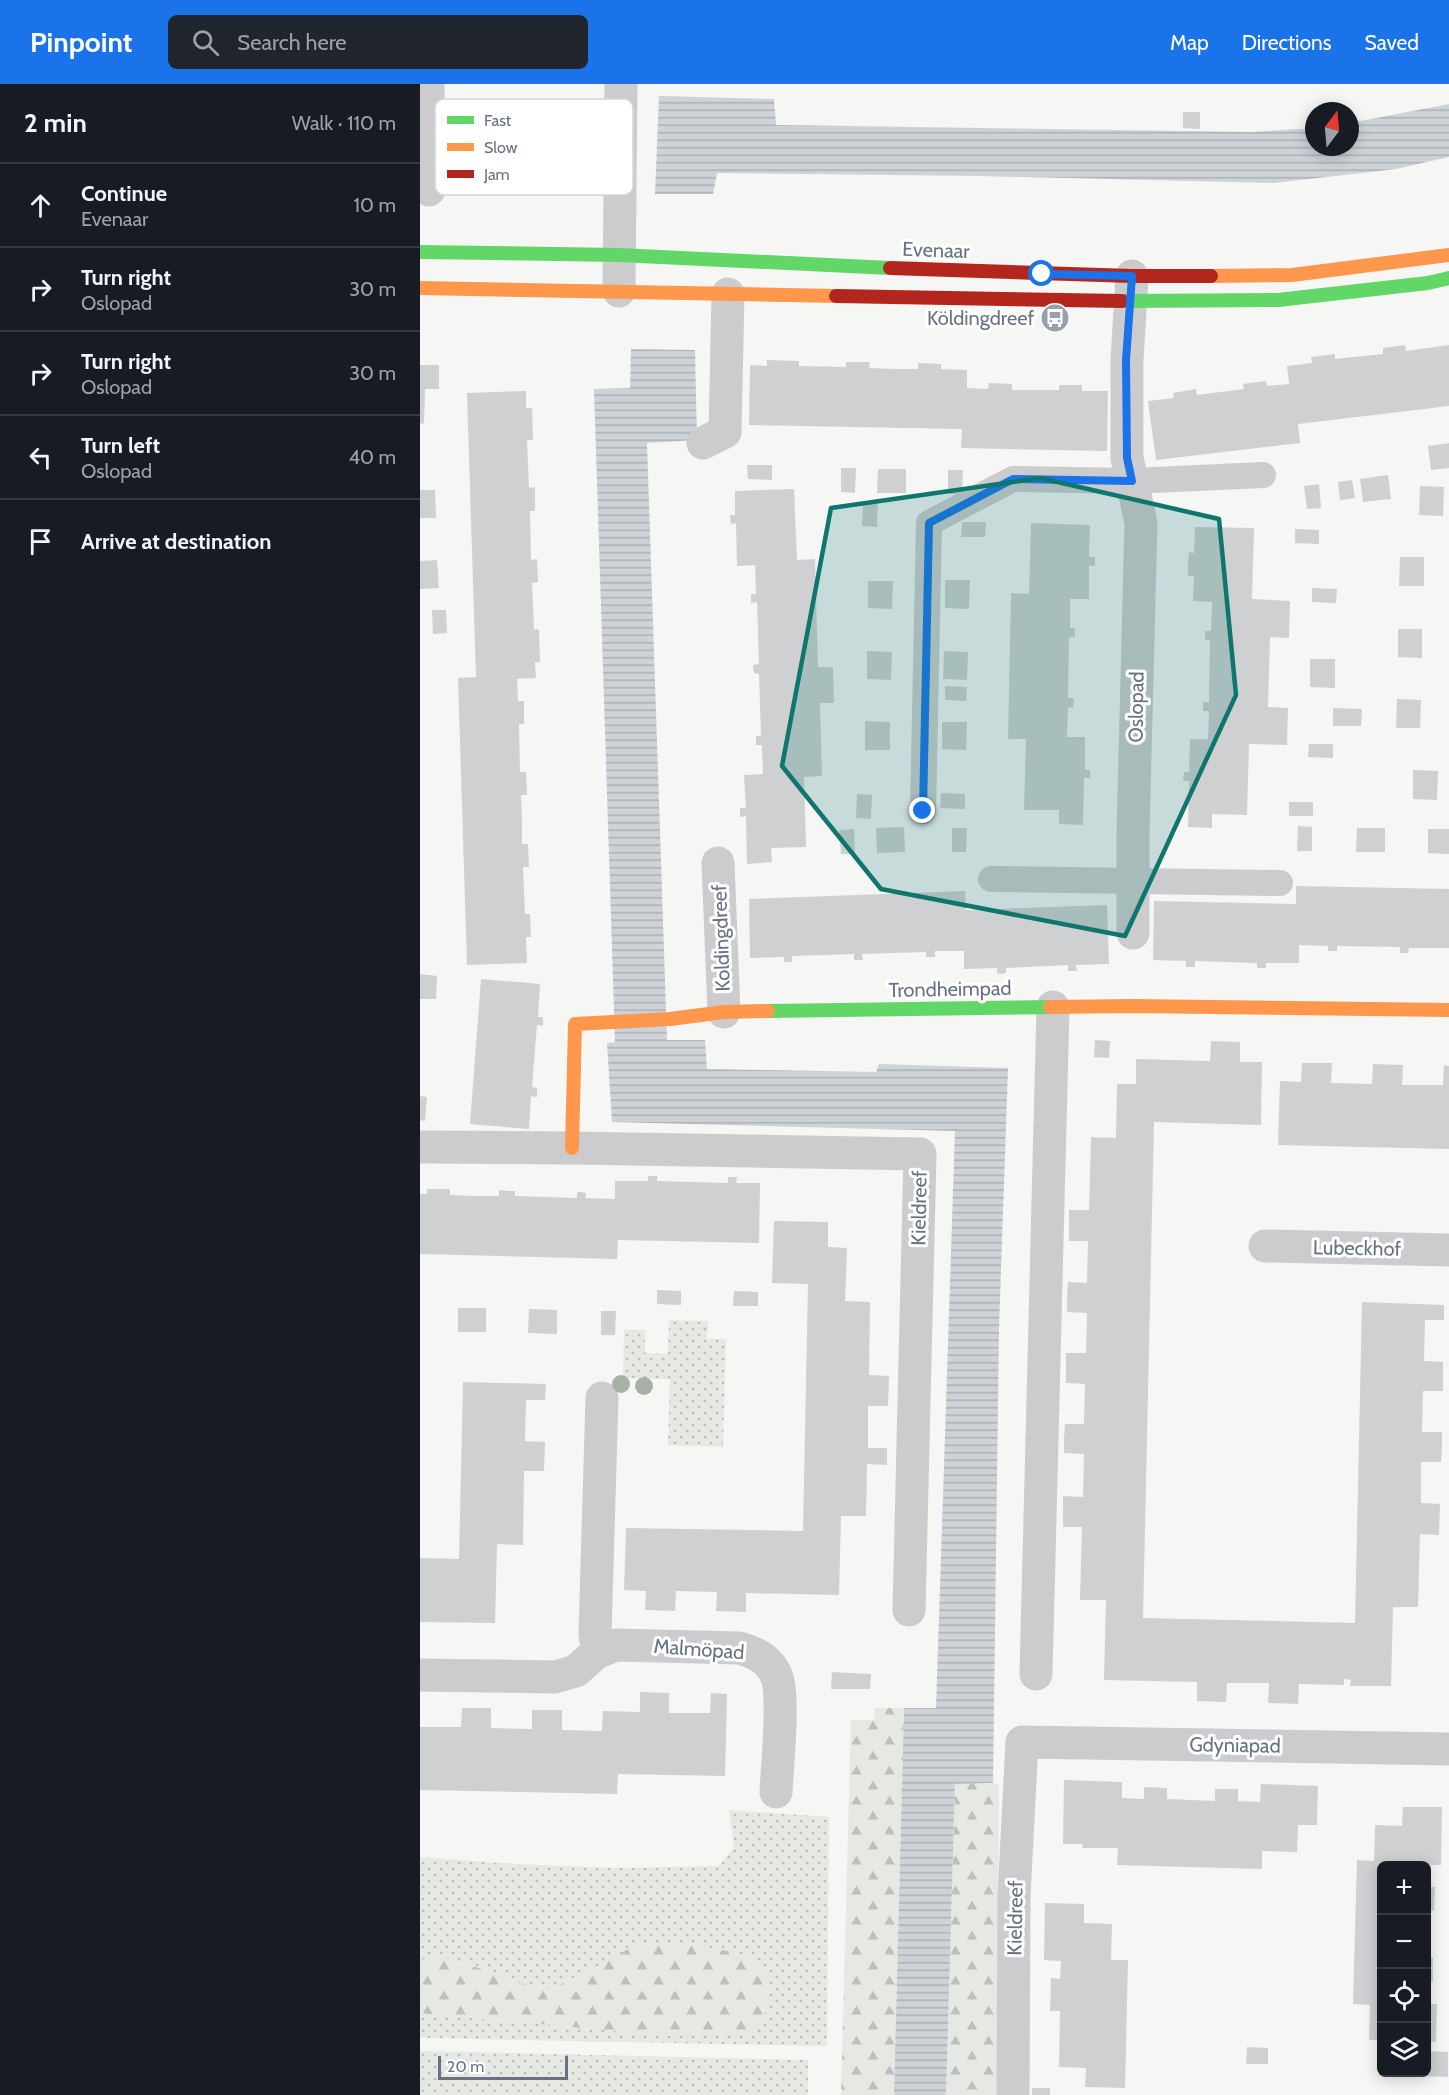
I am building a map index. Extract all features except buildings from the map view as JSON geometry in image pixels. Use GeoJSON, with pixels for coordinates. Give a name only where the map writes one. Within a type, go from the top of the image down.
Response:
{"type":"FeatureCollection","features":[{"type":"Feature","properties":{"kind":"street"},"geometry":{"type":"LineString","coordinates":[[428,84],[429,190]]}},
{"type":"Feature","properties":{"kind":"street"},"geometry":{"type":"LineString","coordinates":[[621,84],[621,99]]}},
{"type":"Feature","properties":{"kind":"street"},"geometry":{"type":"LineString","coordinates":[[619,291],[620,195]]}},
{"type":"Feature","properties":{"kind":"street","name":"Evenaar"},"geometry":{"type":"LineString","coordinates":[[420,252],[619,255],[916,269],[1278,300],[1428,283],[1449,278]]}},
{"type":"Feature","properties":{"kind":"street","name":"Evenaar"},"geometry":{"type":"LineString","coordinates":[[420,288],[728,294],[1132,289],[1293,275],[1449,255]]}},
{"type":"Feature","properties":{"kind":"street","name":"Oslopad"},"geometry":{"type":"LineString","coordinates":[[1132,289],[1126,360],[1127,458],[1141,523],[1133,933]]}},
{"type":"Feature","properties":{"kind":"street"},"geometry":{"type":"LineString","coordinates":[[704,443],[725,432],[728,294]]}},
{"type":"Feature","properties":{"kind":"street","name":"Koldingdreef"},"geometry":{"type":"LineString","coordinates":[[718,863],[724,1012]]}},
{"type":"Feature","properties":{"kind":"street"},"geometry":{"type":"LineString","coordinates":[[1036,1674],[1053,1006]]}},
{"type":"Feature","properties":{"kind":"street","name":"Trondheimpad"},"geometry":{"type":"LineString","coordinates":[[572,1148],[575,1024],[670,1019],[724,1012],[1053,1006],[1449,1010]]}},
{"type":"Feature","properties":{"kind":"street"},"geometry":{"type":"LineString","coordinates":[[420,1147],[572,1148]]}},
{"type":"Feature","properties":{"kind":"street","name":"Kieldreef"},"geometry":{"type":"LineString","coordinates":[[572,1148],[920,1154],[909,1610]]}},
{"type":"Feature","properties":{"kind":"street","name":"Lubeckhof"},"geometry":{"type":"LineString","coordinates":[[1265,1246],[1449,1250]]}},
{"type":"Feature","properties":{"kind":"street"},"geometry":{"type":"LineString","coordinates":[[602,1650],[596,1641],[595,1634],[603,1398]]}},
{"type":"Feature","properties":{"kind":"street","name":"Malmöpad"},"geometry":{"type":"LineString","coordinates":[[420,1675],[555,1677],[576,1671],[602,1650],[625,1644],[739,1648],[761,1656],[770,1664],[780,1685],[776,1792]]}},
{"type":"Feature","properties":{"kind":"street","name":"Kieldreef"},"geometry":{"type":"LineString","coordinates":[[1013,2095],[1014,1896],[1022,1742]]}},
{"type":"Feature","properties":{"kind":"street","name":"Gdyniapad"},"geometry":{"type":"LineString","coordinates":[[1022,1742],[1449,1749]]}},
{"type":"Feature","properties":{"kind":"lane"},"geometry":{"type":"LineString","coordinates":[[923,811],[929,523],[1013,479],[1132,481],[1263,475]]}},
{"type":"Feature","properties":{"kind":"lane"},"geometry":{"type":"LineString","coordinates":[[991,879],[1280,883]]}},
{"type":"Feature","properties":{"kind":"highlighted area"},"geometry":{"type":"Polygon","coordinates":[[[1040,478],[1219,519],[1236,695],[1125,936],[881,889],[782,766],[831,508],[1040,478]]]}},
{"type":"Feature","properties":{"kind":"green space"},"geometry":{"type":"Polygon","coordinates":[[[669,1320],[708,1321],[707,1339],[726,1339],[723,1447],[668,1445],[670,1379],[623,1378],[624,1330],[645,1330],[645,1353],[668,1354],[669,1320]]]}},
{"type":"Feature","properties":{"kind":"green space"},"geometry":{"type":"Polygon","coordinates":[[[875,1708],[904,1708],[894,2095],[841,2095],[851,1720],[874,1720],[875,1708]]]}},
{"type":"Feature","properties":{"kind":"green space"},"geometry":{"type":"Polygon","coordinates":[[[955,1783],[999,1784],[1001,2095],[946,2095],[955,1783]]]}},
{"type":"Feature","properties":{"kind":"green space"},"geometry":{"type":"Polygon","coordinates":[[[729,1810],[829,1817],[827,2046],[420,2038],[420,2013],[668,2036],[759,2026],[766,2010],[768,1981],[756,1958],[587,1972],[550,1989],[519,1983],[442,1957],[420,1960],[420,1857],[613,1868],[719,1866],[734,1847],[729,1810]]]}},
{"type":"Feature","properties":{"kind":"green space"},"geometry":{"type":"Polygon","coordinates":[[[681,1943],[756,1958],[768,1981],[767,2010],[759,2026],[744,2034],[668,2036],[420,2013],[420,1960],[442,1957],[519,1983],[550,1989],[636,1945],[681,1943]]]}},
{"type":"Feature","properties":{"kind":"green space"},"geometry":{"type":"Polygon","coordinates":[[[420,2051],[808,2060],[808,2095],[420,2095],[420,2051]]]}},
{"type":"Feature","properties":{"kind":"shaded area"},"geometry":{"type":"Polygon","coordinates":[[[659,96],[774,99],[776,125],[1251,132],[1305,129],[1305,156],[1359,156],[1359,121],[1449,104],[1449,157],[1396,169],[1274,183],[717,173],[713,194],[655,194],[659,96]]]}},
{"type":"Feature","properties":{"kind":"shaded area"},"geometry":{"type":"Polygon","coordinates":[[[631,349],[695,350],[697,440],[647,443],[667,1040],[705,1040],[707,1069],[876,1072],[879,1064],[1008,1068],[999,1328],[993,1783],[955,1784],[946,2095],[894,2095],[904,1708],[936,1708],[955,1131],[612,1122],[607,1043],[615,1042],[594,389],[630,388],[631,349]]]}},
{"type":"Feature","properties":{"kind":"traffic: fast"},"geometry":{"type":"LineString","coordinates":[[420,252],[619,255],[890,268]]}},
{"type":"Feature","properties":{"kind":"traffic: fast"},"geometry":{"type":"LineString","coordinates":[[1122,301],[1278,300],[1428,283],[1449,278]]}},
{"type":"Feature","properties":{"kind":"traffic: fast"},"geometry":{"type":"LineString","coordinates":[[768,1011],[1050,1007]]}},
{"type":"Feature","properties":{"kind":"traffic: slow"},"geometry":{"type":"LineString","coordinates":[[1211,276],[1292,275],[1449,255]]}},
{"type":"Feature","properties":{"kind":"traffic: slow"},"geometry":{"type":"LineString","coordinates":[[420,288],[836,296]]}},
{"type":"Feature","properties":{"kind":"traffic: slow"},"geometry":{"type":"LineString","coordinates":[[1050,1007],[1449,1010]]}},
{"type":"Feature","properties":{"kind":"traffic: slow"},"geometry":{"type":"LineString","coordinates":[[572,1148],[575,1024],[670,1019],[724,1012],[768,1011]]}},
{"type":"Feature","properties":{"kind":"traffic: jam"},"geometry":{"type":"LineString","coordinates":[[890,268],[1132,276],[1211,276]]}},
{"type":"Feature","properties":{"kind":"traffic: jam"},"geometry":{"type":"LineString","coordinates":[[836,296],[1122,301]]}},
{"type":"Feature","properties":{"kind":"place","name":"Köldingdreef"},"geometry":{"type":"Point","coordinates":[1055,318]}},
{"type":"Feature","properties":{"kind":"route"},"geometry":{"type":"LineString","coordinates":[[923,811],[929,523],[1013,479],[1132,481],[1127,458],[1126,360],[1130,332],[1132,276],[1042,274]]}}]}
